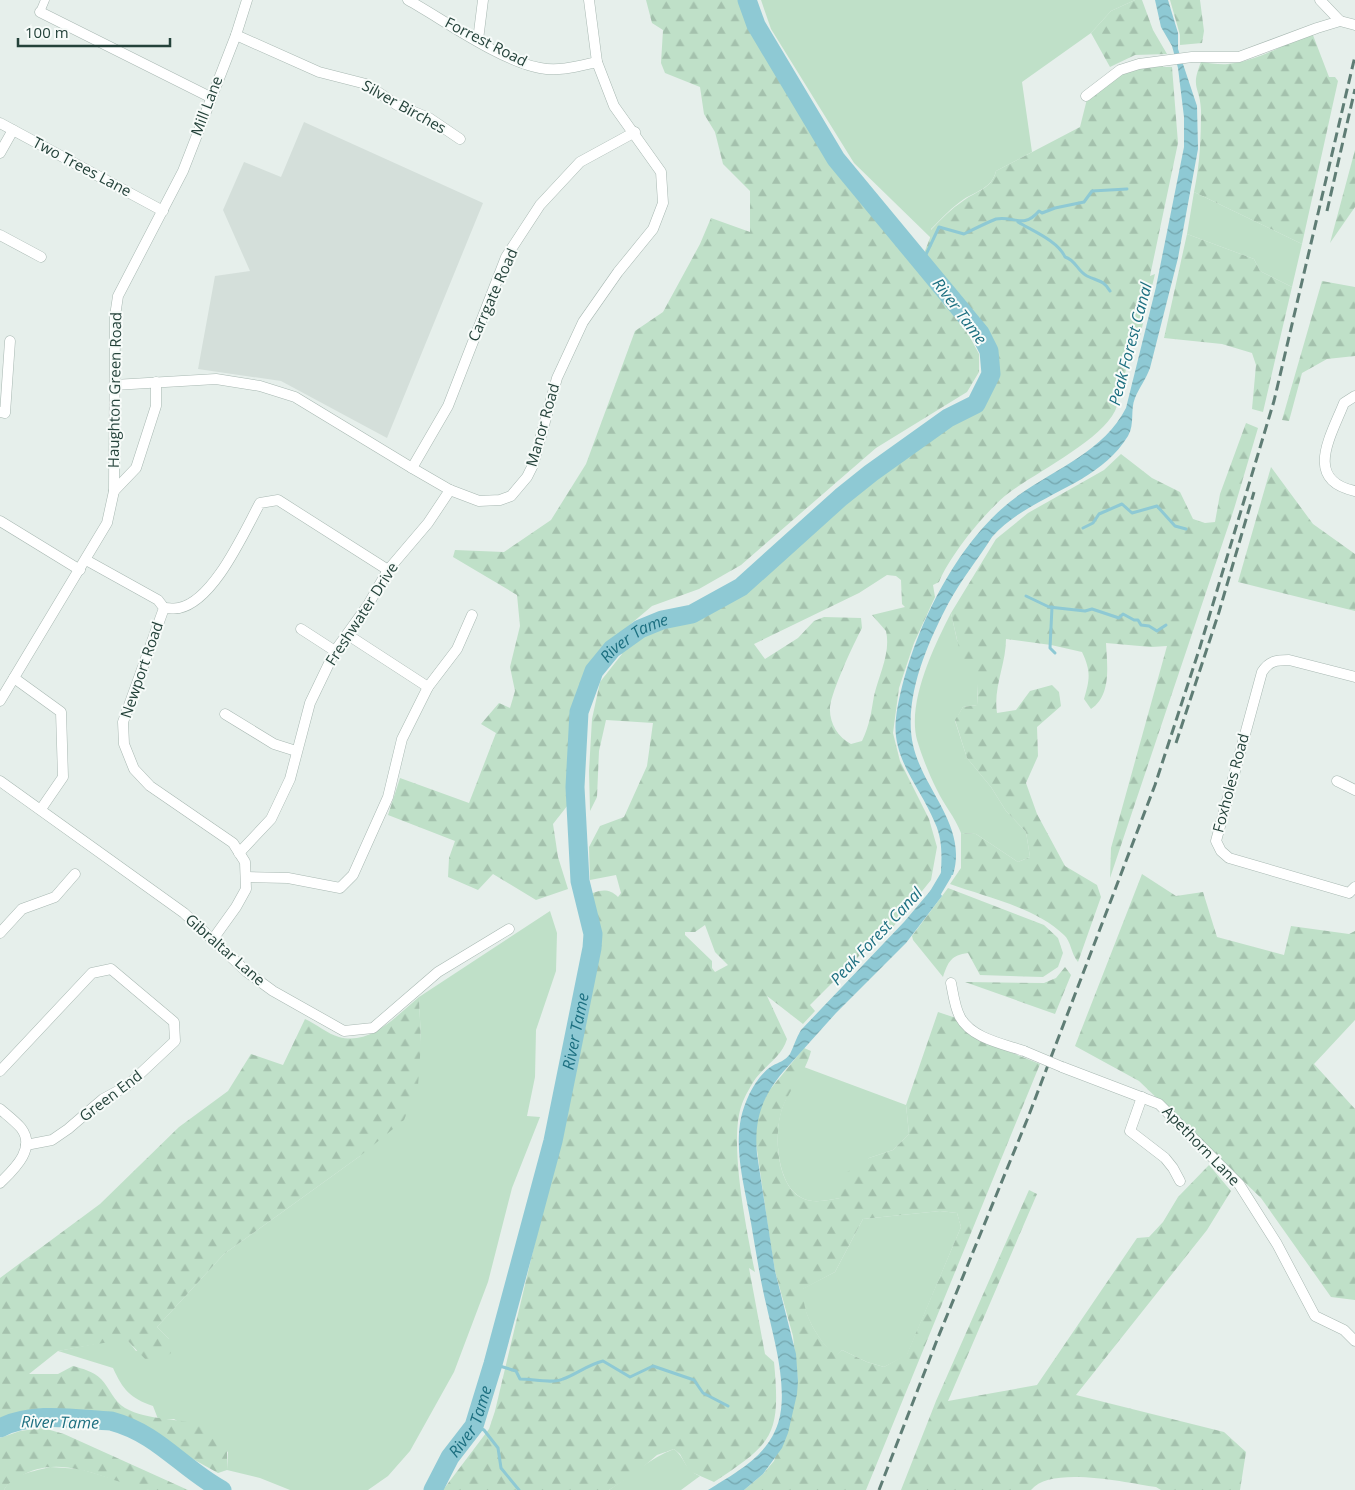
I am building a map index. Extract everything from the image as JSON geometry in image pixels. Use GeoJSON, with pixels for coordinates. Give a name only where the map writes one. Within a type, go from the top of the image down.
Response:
{"type":"FeatureCollection","features":[{"type":"Feature","properties":{"kind":"street"},"geometry":{"type":"LineString","coordinates":[[45,0],[40,12],[210,97]]}},
{"type":"Feature","properties":{"kind":"street","name":"Mill Lane"},"geometry":{"type":"LineString","coordinates":[[163,211],[183,171],[210,97],[236,35],[247,0]]}},
{"type":"Feature","properties":{"kind":"street","name":"Forrest Road"},"geometry":{"type":"LineString","coordinates":[[408,0],[512,58],[541,68],[570,68],[597,62]]}},
{"type":"Feature","properties":{"kind":"street"},"geometry":{"type":"LineString","coordinates":[[478,40],[483,0]]}},
{"type":"Feature","properties":{"kind":"street","name":"Manor Road"},"geometry":{"type":"LineString","coordinates":[[114,385],[216,379],[260,386],[295,397],[450,490],[479,501],[500,500],[511,496],[528,477],[533,465],[557,378],[583,322],[618,272],[653,229],[663,203],[660,172],[635,132],[614,106],[597,62],[589,0]]}},
{"type":"Feature","properties":{"kind":"street"},"geometry":{"type":"LineString","coordinates":[[1320,0],[1340,22]]}},
{"type":"Feature","properties":{"kind":"street"},"geometry":{"type":"LineString","coordinates":[[1086,96],[1120,70],[1139,64],[1192,57],[1239,57],[1317,28],[1340,22],[1355,25]]}},
{"type":"Feature","properties":{"kind":"street","name":"Silver Birches"},"geometry":{"type":"LineString","coordinates":[[236,35],[319,72],[366,84],[397,106],[429,118],[460,139]]}},
{"type":"Feature","properties":{"kind":"street","name":"Two Trees Lane"},"geometry":{"type":"LineString","coordinates":[[0,123],[163,211]]}},
{"type":"Feature","properties":{"kind":"street"},"geometry":{"type":"LineString","coordinates":[[0,153],[13,130]]}},
{"type":"Feature","properties":{"kind":"street","name":"Carrgate Road"},"geometry":{"type":"LineString","coordinates":[[412,468],[448,406],[506,257],[540,205],[580,162],[635,132]]}},
{"type":"Feature","properties":{"kind":"street","name":"Haughton Green Road"},"geometry":{"type":"LineString","coordinates":[[0,701],[107,523],[114,491],[115,316],[118,296],[163,211]]}},
{"type":"Feature","properties":{"kind":"street"},"geometry":{"type":"LineString","coordinates":[[0,235],[41,257]]}},
{"type":"Feature","properties":{"kind":"street"},"geometry":{"type":"LineString","coordinates":[[0,412],[5,413],[10,341]]}},
{"type":"Feature","properties":{"kind":"street","name":"Haughton Green Road"},"geometry":{"type":"LineString","coordinates":[[114,491],[136,468],[156,406],[156,382]]}},
{"type":"Feature","properties":{"kind":"street"},"geometry":{"type":"LineString","coordinates":[[1355,396],[1344,403],[1325,459],[1325,470],[1330,481],[1337,486],[1355,491]]}},
{"type":"Feature","properties":{"kind":"street","name":"Freshwater Drive"},"geometry":{"type":"LineString","coordinates":[[239,853],[271,819],[290,779],[310,703],[335,651],[348,635],[388,570],[428,523],[450,490]]}},
{"type":"Feature","properties":{"kind":"street"},"geometry":{"type":"LineString","coordinates":[[164,608],[181,608],[196,600],[219,577],[260,503],[278,500],[388,570]]}},
{"type":"Feature","properties":{"kind":"street"},"geometry":{"type":"LineString","coordinates":[[0,521],[80,570]]}},
{"type":"Feature","properties":{"kind":"street","name":"Newport Road"},"geometry":{"type":"LineString","coordinates":[[86,560],[158,600],[164,608],[123,722],[124,744],[134,769],[150,786],[233,843],[245,862],[246,888],[240,901],[213,939]]}},
{"type":"Feature","properties":{"kind":"street"},"geometry":{"type":"LineString","coordinates":[[246,877],[288,878],[340,888],[353,875],[388,797],[402,739],[428,688],[457,649],[472,615]]}},
{"type":"Feature","properties":{"kind":"street"},"geometry":{"type":"LineString","coordinates":[[301,629],[335,651]]}},
{"type":"Feature","properties":{"kind":"street"},"geometry":{"type":"LineString","coordinates":[[348,635],[428,688]]}},
{"type":"Feature","properties":{"kind":"street","name":"Foxholes Road"},"geometry":{"type":"LineString","coordinates":[[1355,677],[1289,660],[1267,663],[1262,672],[1216,841],[1221,851],[1229,858],[1330,889],[1349,893],[1355,887]]}},
{"type":"Feature","properties":{"kind":"street"},"geometry":{"type":"LineString","coordinates":[[14,678],[61,712],[63,777],[41,809]]}},
{"type":"Feature","properties":{"kind":"street"},"geometry":{"type":"LineString","coordinates":[[225,714],[274,744],[296,751]]}},
{"type":"Feature","properties":{"kind":"street"},"geometry":{"type":"LineString","coordinates":[[1337,780],[1355,790]]}},
{"type":"Feature","properties":{"kind":"street","name":"Gibraltar Lane"},"geometry":{"type":"LineString","coordinates":[[0,781],[184,913],[247,972],[273,991],[344,1031],[372,1028],[438,972],[509,929]]}},
{"type":"Feature","properties":{"kind":"street"},"geometry":{"type":"LineString","coordinates":[[0,933],[22,909],[55,897],[75,874]]}},
{"type":"Feature","properties":{"kind":"street","name":"Green End"},"geometry":{"type":"LineString","coordinates":[[0,1071],[92,973],[111,969],[174,1022],[175,1041],[127,1086],[103,1100],[52,1140],[26,1145]]}},
{"type":"Feature","properties":{"kind":"street","name":"Apethorn Lane"},"geometry":{"type":"LineString","coordinates":[[950,983],[960,1017],[970,1030],[988,1039],[1159,1104],[1239,1184],[1277,1244],[1315,1316],[1344,1330],[1355,1341]]}},
{"type":"Feature","properties":{"kind":"street"},"geometry":{"type":"LineString","coordinates":[[1142,1097],[1130,1130],[1165,1158],[1174,1168],[1180,1181]]}},
{"type":"Feature","properties":{"kind":"street"},"geometry":{"type":"LineString","coordinates":[[0,1109],[22,1130],[26,1145],[20,1164],[0,1183]]}},
{"type":"Feature","properties":{"kind":"shaded area"},"geometry":{"type":"Polygon","coordinates":[[[304,122],[483,203],[387,438],[281,381],[198,369],[215,276],[250,271],[223,210],[244,162],[281,177],[304,122]]]}},
{"type":"Feature","properties":{"kind":"green space"},"geometry":{"type":"Polygon","coordinates":[[[646,0],[747,0],[761,34],[819,131],[864,193],[857,196],[965,328],[979,354],[979,372],[967,392],[876,448],[741,565],[699,589],[652,606],[600,650],[605,657],[586,688],[579,712],[575,796],[553,824],[558,857],[568,889],[536,900],[493,874],[478,890],[448,877],[449,858],[455,841],[388,815],[400,778],[469,803],[496,733],[481,724],[499,703],[510,708],[515,691],[510,667],[520,626],[517,595],[453,557],[455,550],[504,552],[551,520],[586,464],[635,331],[663,312],[700,244],[711,218],[750,232],[750,191],[723,164],[715,132],[704,114],[700,87],[665,73],[661,63],[663,30],[652,23],[646,0]]]}},
{"type":"Feature","properties":{"kind":"green space"},"geometry":{"type":"Polygon","coordinates":[[[761,0],[1135,0],[1111,11],[1091,33],[1022,82],[1032,152],[996,171],[988,185],[964,199],[931,229],[931,238],[854,163],[771,29],[761,0]]]}},
{"type":"Feature","properties":{"kind":"green space"},"geometry":{"type":"Polygon","coordinates":[[[1135,0],[1142,0],[1153,30],[1167,54],[1135,55],[1110,67],[1091,33],[1111,11],[1135,0]]]}},
{"type":"Feature","properties":{"kind":"green space"},"geometry":{"type":"Polygon","coordinates":[[[1170,0],[1200,0],[1204,31],[1202,43],[1180,45],[1180,35],[1170,0]]]}},
{"type":"Feature","properties":{"kind":"green space"},"geometry":{"type":"Polygon","coordinates":[[[1311,30],[1329,77],[1335,77],[1338,81],[1302,244],[1194,192],[1199,161],[1201,120],[1196,78],[1201,62],[1225,64],[1249,60],[1282,46],[1311,30]]]}},
{"type":"Feature","properties":{"kind":"green space"},"geometry":{"type":"Polygon","coordinates":[[[1162,62],[1163,67],[1172,67],[1178,143],[1150,276],[1155,274],[1138,344],[1131,344],[1118,405],[1107,422],[1096,434],[1010,492],[991,509],[960,546],[939,582],[933,585],[935,597],[914,643],[899,688],[893,733],[900,761],[929,819],[937,847],[931,880],[885,937],[881,934],[810,1005],[815,1011],[803,1024],[767,996],[787,1039],[782,1050],[760,1073],[746,1094],[738,1120],[737,1140],[740,1187],[755,1272],[749,1268],[765,1354],[774,1362],[776,1406],[774,1422],[769,1435],[749,1457],[714,1482],[689,1471],[680,1454],[674,1449],[657,1455],[636,1473],[609,1490],[443,1490],[489,1429],[495,1411],[575,1074],[567,1073],[592,948],[593,934],[583,897],[602,891],[610,892],[618,897],[621,893],[616,875],[590,880],[589,847],[600,826],[624,817],[647,766],[653,723],[606,720],[599,751],[597,797],[590,811],[589,771],[592,719],[600,682],[622,654],[612,649],[640,629],[662,620],[692,613],[741,587],[841,497],[871,473],[948,418],[976,404],[990,379],[989,351],[980,333],[921,261],[930,238],[931,230],[954,207],[987,186],[996,171],[1080,127],[1088,95],[1114,74],[1162,62]],[[887,575],[859,593],[754,644],[765,659],[798,638],[814,621],[824,617],[861,618],[862,628],[839,678],[830,707],[831,719],[835,729],[842,738],[851,744],[862,741],[865,735],[886,655],[886,631],[872,615],[905,607],[902,604],[901,580],[896,576],[887,575]],[[705,925],[695,932],[685,932],[685,935],[712,961],[712,968],[715,972],[728,965],[715,952],[705,925]]]}},
{"type":"Feature","properties":{"kind":"green space"},"geometry":{"type":"Polygon","coordinates":[[[1355,150],[1355,207],[1330,243],[1355,150]]]}},
{"type":"Feature","properties":{"kind":"green space"},"geometry":{"type":"Polygon","coordinates":[[[1194,192],[1302,244],[1292,287],[1260,271],[1254,259],[1187,234],[1194,192]]]}},
{"type":"Feature","properties":{"kind":"green space"},"geometry":{"type":"Polygon","coordinates":[[[1187,234],[1254,259],[1260,271],[1292,287],[1263,412],[1252,409],[1256,365],[1252,353],[1222,344],[1164,338],[1187,234]]]}},
{"type":"Feature","properties":{"kind":"green space"},"geometry":{"type":"Polygon","coordinates":[[[1322,281],[1355,287],[1355,356],[1327,359],[1302,373],[1289,421],[1282,420],[1322,281]]]}},
{"type":"Feature","properties":{"kind":"green space"},"geometry":{"type":"Polygon","coordinates":[[[1246,423],[1258,428],[1234,509],[1110,878],[1111,848],[1167,646],[1151,647],[1106,643],[1107,679],[1105,688],[1098,703],[1091,709],[1084,699],[1089,675],[1082,652],[1051,645],[1006,639],[998,685],[997,713],[1016,710],[1030,691],[1052,685],[1059,692],[1061,706],[1037,727],[1038,756],[1026,783],[1037,814],[1065,866],[1097,885],[1101,897],[1078,962],[1066,938],[1040,917],[1010,904],[950,884],[961,868],[961,833],[976,834],[1018,862],[1030,857],[1026,832],[1006,811],[991,787],[967,758],[955,720],[963,707],[977,705],[977,682],[969,670],[963,666],[951,613],[996,539],[1028,513],[1104,470],[1121,454],[1152,478],[1180,492],[1193,519],[1205,523],[1215,522],[1220,494],[1246,423]]]}},
{"type":"Feature","properties":{"kind":"green space"},"geometry":{"type":"Polygon","coordinates":[[[1271,467],[1313,524],[1355,554],[1355,611],[1238,582],[1271,467]]]}},
{"type":"Feature","properties":{"kind":"green space"},"geometry":{"type":"Polygon","coordinates":[[[951,613],[957,640],[978,680],[977,705],[963,707],[955,721],[967,758],[991,787],[1006,811],[1026,832],[1030,857],[1018,862],[976,834],[961,833],[934,784],[917,740],[915,725],[919,692],[930,658],[951,613]]]}},
{"type":"Feature","properties":{"kind":"green space"},"geometry":{"type":"Polygon","coordinates":[[[1142,874],[1176,896],[1203,892],[1217,937],[1284,955],[1291,926],[1349,934],[1355,931],[1355,1020],[1314,1064],[1355,1109],[1355,1300],[1331,1297],[1261,1198],[1139,1081],[1075,1046],[1142,874]]]}},
{"type":"Feature","properties":{"kind":"green space"},"geometry":{"type":"Polygon","coordinates":[[[948,888],[1044,925],[1058,938],[1063,953],[1058,967],[1043,977],[980,975],[968,953],[958,955],[951,960],[943,977],[913,940],[912,936],[948,888]]]}},
{"type":"Feature","properties":{"kind":"green space"},"geometry":{"type":"Polygon","coordinates":[[[550,911],[557,933],[556,971],[536,1030],[535,1077],[527,1116],[540,1117],[512,1188],[488,1282],[454,1372],[410,1451],[388,1476],[368,1490],[290,1490],[260,1478],[227,1470],[228,1452],[174,1419],[158,1419],[153,1406],[138,1400],[124,1388],[113,1368],[58,1351],[126,1338],[136,1351],[169,1339],[157,1327],[224,1254],[360,1156],[421,1042],[419,997],[550,911]]]}},
{"type":"Feature","properties":{"kind":"green space"},"geometry":{"type":"Polygon","coordinates":[[[1065,967],[1071,975],[1055,1014],[965,982],[1044,983],[1056,978],[1065,967]]]}},
{"type":"Feature","properties":{"kind":"green space"},"geometry":{"type":"Polygon","coordinates":[[[419,997],[421,1042],[418,1086],[404,1120],[360,1156],[224,1254],[157,1327],[169,1339],[171,1353],[157,1363],[147,1361],[126,1339],[58,1351],[29,1374],[58,1374],[73,1366],[91,1372],[104,1382],[118,1402],[125,1408],[143,1415],[199,1425],[211,1431],[227,1445],[227,1470],[218,1473],[191,1458],[144,1426],[123,1419],[88,1414],[47,1413],[12,1417],[0,1421],[0,1278],[100,1204],[179,1127],[228,1091],[251,1054],[283,1065],[305,1019],[339,1037],[351,1039],[362,1037],[383,1027],[419,997]]]}},
{"type":"Feature","properties":{"kind":"green space"},"geometry":{"type":"Polygon","coordinates":[[[938,1012],[956,1018],[987,1043],[1040,1064],[866,1490],[744,1490],[763,1474],[774,1461],[798,1381],[793,1336],[775,1271],[769,1234],[755,1136],[758,1113],[768,1092],[804,1048],[811,1051],[809,1059],[781,1113],[778,1147],[783,1172],[787,1183],[794,1192],[806,1200],[821,1201],[840,1198],[844,1174],[869,1158],[893,1150],[909,1134],[906,1105],[938,1012]],[[940,1211],[863,1219],[835,1272],[803,1289],[803,1298],[808,1317],[817,1334],[829,1350],[836,1356],[842,1350],[867,1362],[884,1367],[907,1354],[961,1227],[957,1213],[940,1211]]]}},
{"type":"Feature","properties":{"kind":"green space"},"geometry":{"type":"Polygon","coordinates":[[[804,1067],[906,1105],[909,1134],[893,1150],[869,1158],[840,1198],[816,1201],[806,1200],[794,1192],[787,1183],[783,1172],[778,1147],[781,1112],[785,1100],[804,1067]]]}},
{"type":"Feature","properties":{"kind":"green space"},"geometry":{"type":"Polygon","coordinates":[[[1209,1165],[1231,1191],[1207,1230],[1076,1395],[1224,1432],[1246,1452],[1240,1490],[1161,1490],[1156,1487],[1109,1480],[1072,1477],[1055,1478],[1041,1483],[1031,1490],[901,1490],[936,1401],[1029,1190],[1037,1194],[948,1401],[1037,1385],[1137,1238],[1149,1237],[1163,1222],[1178,1197],[1209,1165]]]}},
{"type":"Feature","properties":{"kind":"green space"},"geometry":{"type":"Polygon","coordinates":[[[940,1211],[957,1213],[961,1227],[907,1355],[884,1367],[867,1362],[842,1350],[836,1357],[823,1343],[812,1326],[805,1308],[802,1289],[835,1272],[863,1219],[940,1211]]]}},
{"type":"Feature","properties":{"kind":"green space"},"geometry":{"type":"Polygon","coordinates":[[[43,1428],[64,1434],[188,1490],[149,1490],[84,1470],[50,1467],[34,1470],[12,1482],[4,1490],[0,1490],[0,1438],[20,1431],[43,1428]]]}},
{"type":"Feature","properties":{"kind":"green space"},"geometry":{"type":"Polygon","coordinates":[[[674,1449],[688,1467],[700,1476],[681,1490],[609,1490],[649,1462],[674,1449]]]}},
{"type":"Feature","properties":{"kind":"green space"},"geometry":{"type":"Polygon","coordinates":[[[50,1467],[80,1469],[150,1490],[4,1490],[12,1480],[18,1477],[50,1467]]]}},
{"type":"Feature","properties":{"kind":"water"},"geometry":{"type":"Polygon","coordinates":[[[1155,0],[1168,0],[1178,33],[1178,49],[1197,106],[1198,149],[1178,258],[1150,368],[1134,403],[1128,436],[1115,453],[1099,467],[1025,510],[1007,522],[992,537],[953,595],[925,654],[914,691],[911,727],[913,745],[918,761],[950,824],[954,840],[956,857],[953,875],[946,875],[941,871],[939,834],[929,810],[908,773],[898,747],[896,718],[902,688],[923,625],[955,565],[974,538],[996,514],[1019,495],[1078,458],[1105,436],[1117,423],[1126,408],[1156,287],[1184,147],[1184,117],[1178,68],[1172,46],[1161,27],[1155,0]]]}},
{"type":"Feature","properties":{"kind":"water"},"geometry":{"type":"Polygon","coordinates":[[[931,890],[939,891],[942,896],[906,943],[836,1013],[783,1072],[764,1101],[758,1120],[757,1154],[775,1271],[796,1354],[797,1394],[788,1433],[782,1448],[763,1474],[744,1490],[708,1490],[737,1472],[763,1450],[775,1431],[780,1418],[782,1403],[780,1370],[743,1184],[739,1131],[745,1104],[756,1082],[766,1070],[784,1060],[790,1054],[801,1030],[904,922],[931,890]]]}},
{"type":"Feature","properties":{"kind":"waterway","name":"River Tame"},"geometry":{"type":"LineString","coordinates":[[433,1490],[450,1457],[474,1426],[493,1364],[553,1141],[592,948],[593,934],[580,881],[575,787],[579,712],[594,671],[612,649],[640,629],[662,620],[692,614],[741,587],[841,497],[871,473],[948,418],[976,404],[991,374],[989,351],[980,333],[836,159],[756,25],[747,0]]}},
{"type":"Feature","properties":{"kind":"waterway"},"geometry":{"type":"LineString","coordinates":[[922,263],[939,227],[964,234],[996,219],[1023,221],[1033,217],[1039,211],[1042,213],[1055,208],[1084,202],[1092,191],[1127,189]]}},
{"type":"Feature","properties":{"kind":"waterway"},"geometry":{"type":"LineString","coordinates":[[1018,222],[1051,241],[1084,274],[1103,283],[1110,291]]}},
{"type":"Feature","properties":{"kind":"waterway"},"geometry":{"type":"LineString","coordinates":[[1083,528],[1093,523],[1099,514],[1122,504],[1132,513],[1157,506],[1175,526],[1186,529]]}},
{"type":"Feature","properties":{"kind":"waterway"},"geometry":{"type":"LineString","coordinates":[[1026,596],[1049,607],[1085,611],[1092,609],[1119,618],[1123,614],[1138,620],[1141,625],[1149,626],[1157,631],[1166,625]]}},
{"type":"Feature","properties":{"kind":"waterway"},"geometry":{"type":"LineString","coordinates":[[1052,607],[1050,648],[1055,653]]}},
{"type":"Feature","properties":{"kind":"waterway","name":"Peak Forest Canal"},"geometry":{"type":"LineString","coordinates":[[930,902],[946,875],[949,861]]}},
{"type":"Feature","properties":{"kind":"waterway"},"geometry":{"type":"LineString","coordinates":[[493,1364],[516,1371],[520,1379],[548,1381],[563,1379],[603,1361],[630,1377],[653,1366],[694,1380],[703,1393],[728,1406]]}},
{"type":"Feature","properties":{"kind":"waterway","name":"River Tame"},"geometry":{"type":"LineString","coordinates":[[0,1428],[26,1419],[54,1417],[111,1421],[128,1427],[156,1442],[207,1481],[222,1490]]}},
{"type":"Feature","properties":{"kind":"waterway"},"geometry":{"type":"LineString","coordinates":[[474,1426],[484,1430],[498,1448],[501,1468],[519,1490]]}},
{"type":"Feature","properties":{"kind":"railway"},"geometry":{"type":"LineString","coordinates":[[879,1490],[937,1340],[1027,1120],[1155,785],[1200,647],[1274,401],[1355,56]]}},
{"type":"Feature","properties":{"kind":"railway"},"geometry":{"type":"LineString","coordinates":[[1327,211],[1355,89]]}},
{"type":"Feature","properties":{"kind":"railway"},"geometry":{"type":"LineString","coordinates":[[1176,743],[1219,612],[1254,492]]}}]}
